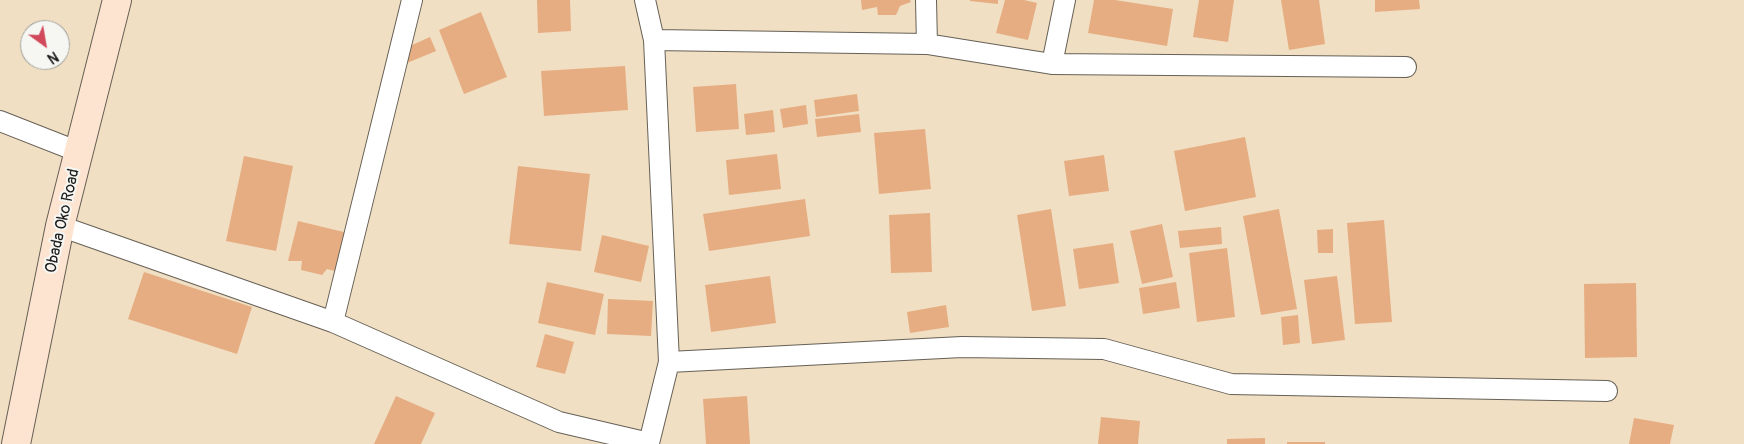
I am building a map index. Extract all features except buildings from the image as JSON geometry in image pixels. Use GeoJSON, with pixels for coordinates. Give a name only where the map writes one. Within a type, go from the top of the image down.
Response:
{"type":"FeatureCollection","features":[{"type":"Feature","properties":{"kind":"main road","name":"Obada Oko Road"},"geometry":{"type":"LineString","coordinates":[[16,444],[60,226],[117,0]]}},
{"type":"Feature","properties":{"kind":"street"},"geometry":{"type":"LineString","coordinates":[[332,322],[412,0]]}},
{"type":"Feature","properties":{"kind":"street"},"geometry":{"type":"LineString","coordinates":[[60,226],[332,322],[559,422],[649,443],[669,362],[654,40],[645,0]]}},
{"type":"Feature","properties":{"kind":"street"},"geometry":{"type":"LineString","coordinates":[[926,0],[927,44]]}},
{"type":"Feature","properties":{"kind":"street"},"geometry":{"type":"LineString","coordinates":[[1052,64],[1065,0]]}},
{"type":"Feature","properties":{"kind":"street"},"geometry":{"type":"LineString","coordinates":[[654,40],[927,44],[1052,64],[1406,66]]}},
{"type":"Feature","properties":{"kind":"street"},"geometry":{"type":"LineString","coordinates":[[0,121],[79,152]]}},
{"type":"Feature","properties":{"kind":"street"},"geometry":{"type":"LineString","coordinates":[[669,362],[962,347],[1104,349],[1232,384],[1607,391]]}}]}
